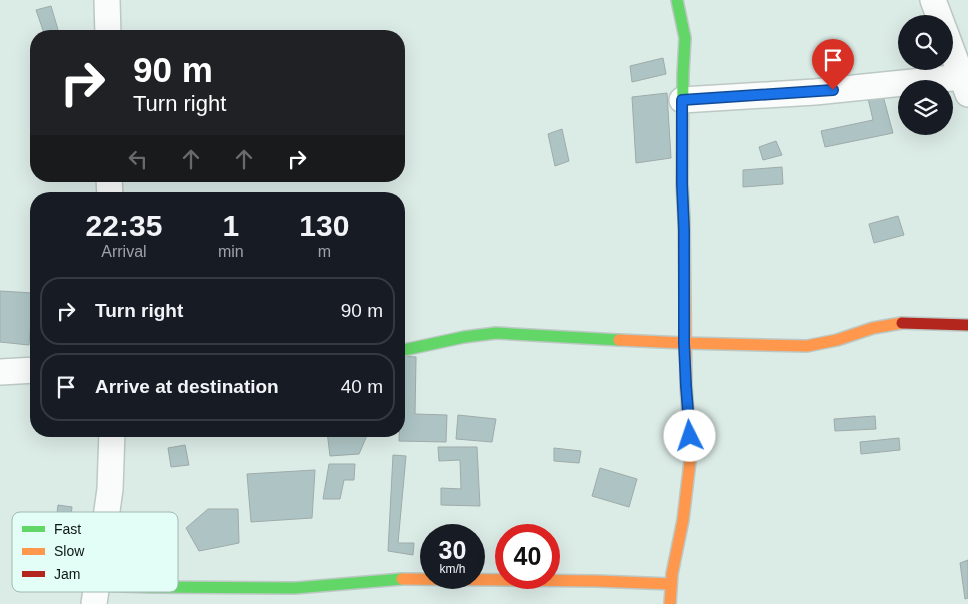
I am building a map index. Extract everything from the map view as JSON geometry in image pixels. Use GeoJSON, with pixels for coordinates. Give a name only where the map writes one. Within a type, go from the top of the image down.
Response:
{"type":"FeatureCollection","features":[{"type":"Feature","properties":{"kind":"street"},"geometry":{"type":"LineString","coordinates":[[107,0],[108,30]]}},
{"type":"Feature","properties":{"kind":"street"},"geometry":{"type":"LineString","coordinates":[[670,604],[672,574],[683,520],[691,453],[684,343],[682,100],[685,38],[678,0]]}},
{"type":"Feature","properties":{"kind":"street"},"geometry":{"type":"LineString","coordinates":[[933,0],[939,15]]}},
{"type":"Feature","properties":{"kind":"street"},"geometry":{"type":"LineString","coordinates":[[682,100],[965,85],[953,53]]}},
{"type":"Feature","properties":{"kind":"street"},"geometry":{"type":"LineString","coordinates":[[405,349],[496,333],[684,343],[807,346],[837,340],[873,328],[898,323],[968,325]]}},
{"type":"Feature","properties":{"kind":"street"},"geometry":{"type":"LineString","coordinates":[[0,372],[30,370]]}},
{"type":"Feature","properties":{"kind":"street"},"geometry":{"type":"LineString","coordinates":[[107,512],[110,489],[112,437]]}},
{"type":"Feature","properties":{"kind":"street"},"geometry":{"type":"LineString","coordinates":[[178,587],[295,588],[405,579],[597,581],[671,584]]}},
{"type":"Feature","properties":{"kind":"street"},"geometry":{"type":"LineString","coordinates":[[95,594],[111,592]]}},
{"type":"Feature","properties":{"kind":"building"},"geometry":{"type":"Polygon","coordinates":[[[51,6],[58,30],[43,30],[36,10],[51,6]]]}},
{"type":"Feature","properties":{"kind":"building"},"geometry":{"type":"Polygon","coordinates":[[[663,58],[666,74],[632,82],[630,66],[663,58]]]}},
{"type":"Feature","properties":{"kind":"building"},"geometry":{"type":"Polygon","coordinates":[[[882,92],[893,133],[825,147],[821,131],[873,120],[867,94],[882,92]]]}},
{"type":"Feature","properties":{"kind":"building"},"geometry":{"type":"Polygon","coordinates":[[[667,93],[671,158],[636,163],[632,97],[667,93]]]}},
{"type":"Feature","properties":{"kind":"building"},"geometry":{"type":"Polygon","coordinates":[[[562,129],[569,161],[555,166],[548,134],[562,129]]]}},
{"type":"Feature","properties":{"kind":"building"},"geometry":{"type":"Polygon","coordinates":[[[776,141],[782,155],[763,160],[759,147],[776,141]]]}},
{"type":"Feature","properties":{"kind":"building"},"geometry":{"type":"Polygon","coordinates":[[[782,167],[783,184],[743,187],[743,170],[782,167]]]}},
{"type":"Feature","properties":{"kind":"building"},"geometry":{"type":"Polygon","coordinates":[[[898,216],[904,235],[874,243],[869,224],[898,216]]]}},
{"type":"Feature","properties":{"kind":"building"},"geometry":{"type":"Polygon","coordinates":[[[0,291],[30,293],[29,345],[0,342],[0,291]]]}},
{"type":"Feature","properties":{"kind":"building"},"geometry":{"type":"Polygon","coordinates":[[[405,356],[416,357],[415,414],[447,415],[446,442],[399,441],[399,437],[405,437],[405,356]]]}},
{"type":"Feature","properties":{"kind":"building"},"geometry":{"type":"Polygon","coordinates":[[[458,415],[496,419],[492,442],[456,439],[458,415]]]}},
{"type":"Feature","properties":{"kind":"building"},"geometry":{"type":"Polygon","coordinates":[[[875,416],[876,429],[835,431],[834,419],[875,416]]]}},
{"type":"Feature","properties":{"kind":"building"},"geometry":{"type":"Polygon","coordinates":[[[328,437],[366,437],[359,454],[330,456],[328,437]]]}},
{"type":"Feature","properties":{"kind":"building"},"geometry":{"type":"Polygon","coordinates":[[[899,438],[900,450],[861,454],[860,442],[899,438]]]}},
{"type":"Feature","properties":{"kind":"building"},"geometry":{"type":"Polygon","coordinates":[[[185,445],[189,465],[171,467],[168,448],[185,445]]]}},
{"type":"Feature","properties":{"kind":"building"},"geometry":{"type":"Polygon","coordinates":[[[438,447],[477,447],[480,506],[441,505],[441,488],[461,489],[460,460],[439,461],[438,447]]]}},
{"type":"Feature","properties":{"kind":"building"},"geometry":{"type":"Polygon","coordinates":[[[554,448],[581,451],[579,463],[554,461],[554,448]]]}},
{"type":"Feature","properties":{"kind":"building"},"geometry":{"type":"Polygon","coordinates":[[[393,455],[406,456],[398,543],[414,543],[413,555],[388,551],[393,455]]]}},
{"type":"Feature","properties":{"kind":"building"},"geometry":{"type":"Polygon","coordinates":[[[329,464],[355,464],[354,480],[344,480],[340,499],[323,499],[329,464]]]}},
{"type":"Feature","properties":{"kind":"building"},"geometry":{"type":"Polygon","coordinates":[[[600,468],[637,479],[629,507],[592,496],[600,468]]]}},
{"type":"Feature","properties":{"kind":"building"},"geometry":{"type":"Polygon","coordinates":[[[315,470],[312,518],[251,522],[247,474],[315,470]]]}},
{"type":"Feature","properties":{"kind":"building"},"geometry":{"type":"Polygon","coordinates":[[[58,505],[72,507],[71,512],[57,512],[58,505]]]}},
{"type":"Feature","properties":{"kind":"building"},"geometry":{"type":"Polygon","coordinates":[[[208,509],[238,509],[239,543],[199,551],[186,528],[208,509]]]}},
{"type":"Feature","properties":{"kind":"building"},"geometry":{"type":"Polygon","coordinates":[[[968,560],[968,598],[965,599],[960,563],[968,560]]]}},
{"type":"Feature","properties":{"kind":"traffic: fast"},"geometry":{"type":"LineString","coordinates":[[677,0],[685,38],[682,184],[684,219]]}},
{"type":"Feature","properties":{"kind":"traffic: fast"},"geometry":{"type":"LineString","coordinates":[[405,350],[464,337],[496,333],[619,340]]}},
{"type":"Feature","properties":{"kind":"traffic: fast"},"geometry":{"type":"LineString","coordinates":[[178,587],[295,588],[402,579]]}},
{"type":"Feature","properties":{"kind":"traffic: slow"},"geometry":{"type":"LineString","coordinates":[[670,604],[672,574],[683,520],[691,453],[686,386],[684,219]]}},
{"type":"Feature","properties":{"kind":"traffic: slow"},"geometry":{"type":"LineString","coordinates":[[619,340],[807,346],[837,340],[873,328],[902,323]]}},
{"type":"Feature","properties":{"kind":"traffic: slow"},"geometry":{"type":"LineString","coordinates":[[402,579],[597,581],[671,584]]}},
{"type":"Feature","properties":{"kind":"traffic: jam"},"geometry":{"type":"LineString","coordinates":[[902,323],[968,325]]}},
{"type":"Feature","properties":{"kind":"route"},"geometry":{"type":"LineString","coordinates":[[690,436],[684,343],[682,100],[833,90]]}}]}
